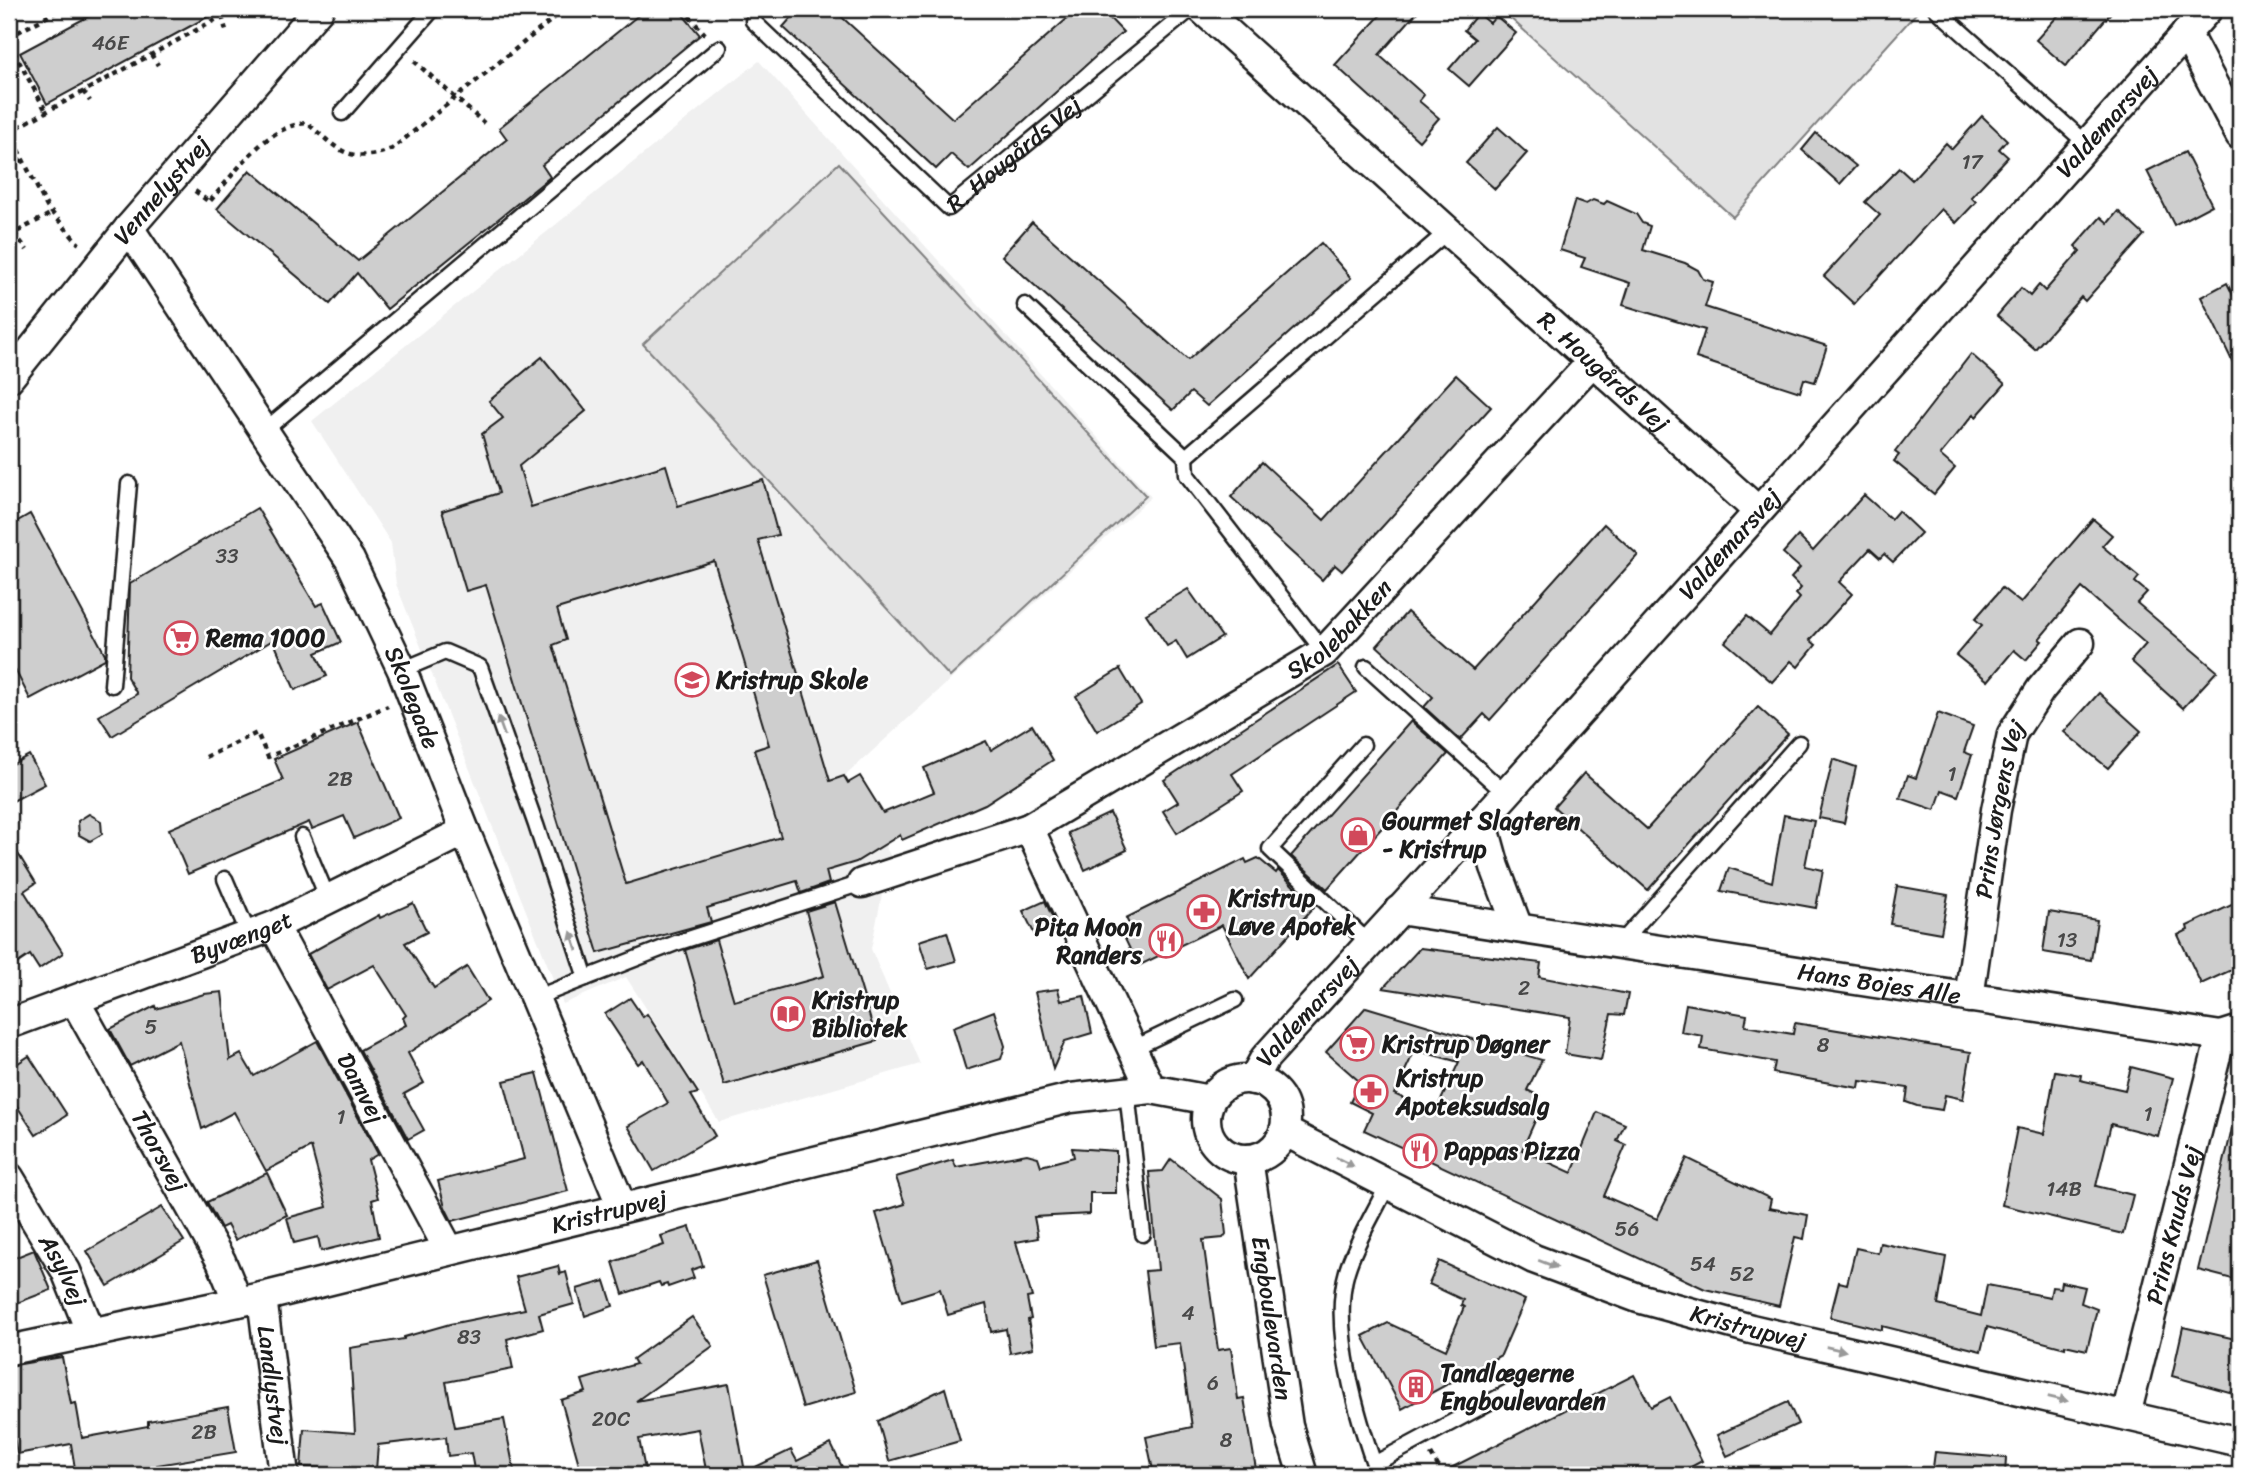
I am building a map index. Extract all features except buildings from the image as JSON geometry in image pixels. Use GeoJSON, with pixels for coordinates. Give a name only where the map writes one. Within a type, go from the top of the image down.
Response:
{"type":"FeatureCollection","features":[{"type":"Feature","properties":{"kind":"street","name":"Vennelystvej"},"geometry":{"type":"LineString","coordinates":[[9,378],[129,228],[319,9]]}},
{"type":"Feature","properties":{"kind":"street","name":"R. Hougårds Vej"},"geometry":{"type":"LineString","coordinates":[[1202,9],[1758,511]]}},
{"type":"Feature","properties":{"kind":"street","name":"Valdemarsvej"},"geometry":{"type":"LineString","coordinates":[[1253,1080],[1265,1058],[1506,794],[2208,9]]}},
{"type":"Feature","properties":{"kind":"street"},"geometry":{"type":"LineString","coordinates":[[2186,33],[2240,135]]}},
{"type":"Feature","properties":{"kind":"street","name":"Skolegade"},"geometry":{"type":"LineString","coordinates":[[129,228],[350,560],[407,683],[465,831],[622,1207]]}},
{"type":"Feature","properties":{"kind":"street","name":"Skolebakken"},"geometry":{"type":"LineString","coordinates":[[862,883],[1029,828],[1324,652],[1592,362]]}},
{"type":"Feature","properties":{"kind":"street","name":"Prins Jørgens Vej"},"geometry":{"type":"LineString","coordinates":[[1969,998],[1996,810],[2012,734],[2041,689],[2080,643]]}},
{"type":"Feature","properties":{"kind":"street"},"geometry":{"type":"LineString","coordinates":[[1482,820],[1495,867],[1518,928]]}},
{"type":"Feature","properties":{"kind":"street"},"geometry":{"type":"LineString","coordinates":[[1029,828],[1132,1049],[1139,1090]]}},
{"type":"Feature","properties":{"kind":"street","name":"Byvænget"},"geometry":{"type":"LineString","coordinates":[[9,1024],[261,931],[465,831]]}},
{"type":"Feature","properties":{"kind":"street","name":"Hans Bojes Alle"},"geometry":{"type":"LineString","coordinates":[[1399,910],[1969,998],[2231,1033]]}},
{"type":"Feature","properties":{"kind":"street","name":"Damvej"},"geometry":{"type":"LineString","coordinates":[[261,931],[449,1250]]}},
{"type":"Feature","properties":{"kind":"street","name":"Thorsvej"},"geometry":{"type":"LineString","coordinates":[[75,1001],[221,1261],[250,1300]]}},
{"type":"Feature","properties":{"kind":"street","name":"Prins Knuds Vej"},"geometry":{"type":"LineString","coordinates":[[2126,1415],[2231,1033]]}},
{"type":"Feature","properties":{"kind":"street"},"geometry":{"type":"LineString","coordinates":[[1253,1080],[1273,1089],[1280,1098],[1286,1119],[1284,1131],[1271,1151],[1248,1159],[1225,1153],[1209,1135],[1206,1111],[1210,1100],[1228,1083],[1253,1080]]}},
{"type":"Feature","properties":{"kind":"street","name":"Kristrupvej"},"geometry":{"type":"LineString","coordinates":[[9,1350],[250,1300],[1071,1098],[1139,1090],[1210,1100]]}},
{"type":"Feature","properties":{"kind":"street","name":"Kristrupvej"},"geometry":{"type":"LineString","coordinates":[[1284,1131],[1534,1259],[1638,1298],[1751,1329],[2240,1442]]}},
{"type":"Feature","properties":{"kind":"street","name":"Engboulevarden"},"geometry":{"type":"LineString","coordinates":[[1248,1159],[1288,1426],[1303,1475]]}},
{"type":"Feature","properties":{"kind":"street","name":"Asylvej"},"geometry":{"type":"LineString","coordinates":[[9,1177],[66,1271],[92,1333]]}},
{"type":"Feature","properties":{"kind":"street","name":"Landlystvej"},"geometry":{"type":"LineString","coordinates":[[250,1300],[284,1475]]}},
{"type":"Feature","properties":{"kind":"lane"},"geometry":{"type":"LineString","coordinates":[[342,113],[433,9]]}},
{"type":"Feature","properties":{"kind":"lane","name":"R. Hougårds Vej"},"geometry":{"type":"LineString","coordinates":[[753,21],[949,208],[1191,9]]}},
{"type":"Feature","properties":{"kind":"lane"},"geometry":{"type":"LineString","coordinates":[[1936,9],[2087,144]]}},
{"type":"Feature","properties":{"kind":"lane"},"geometry":{"type":"LineString","coordinates":[[265,430],[719,48]]}},
{"type":"Feature","properties":{"kind":"lane"},"geometry":{"type":"LineString","coordinates":[[1186,457],[1448,231]]}},
{"type":"Feature","properties":{"kind":"lane"},"geometry":{"type":"LineString","coordinates":[[1025,305],[1186,457],[1187,475],[1324,652]]}},
{"type":"Feature","properties":{"kind":"lane"},"geometry":{"type":"LineString","coordinates":[[112,685],[129,484]]}},
{"type":"Feature","properties":{"kind":"lane"},"geometry":{"type":"LineString","coordinates":[[407,683],[445,652],[480,667],[586,978]]}},
{"type":"Feature","properties":{"kind":"lane"},"geometry":{"type":"LineString","coordinates":[[1366,667],[1506,794]]}},
{"type":"Feature","properties":{"kind":"lane"},"geometry":{"type":"LineString","coordinates":[[1620,944],[1799,743]]}},
{"type":"Feature","properties":{"kind":"lane"},"geometry":{"type":"LineString","coordinates":[[1363,745],[1269,849],[1369,943]]}},
{"type":"Feature","properties":{"kind":"lane"},"geometry":{"type":"LineString","coordinates":[[302,837],[328,899]]}},
{"type":"Feature","properties":{"kind":"lane"},"geometry":{"type":"LineString","coordinates":[[225,879],[261,931]]}},
{"type":"Feature","properties":{"kind":"lane"},"geometry":{"type":"LineString","coordinates":[[535,998],[676,943],[862,883]]}},
{"type":"Feature","properties":{"kind":"lane"},"geometry":{"type":"LineString","coordinates":[[1132,1049],[1235,999]]}},
{"type":"Feature","properties":{"kind":"lane"},"geometry":{"type":"LineString","coordinates":[[1139,1090],[1143,1234]]}},
{"type":"Feature","properties":{"kind":"lane"},"geometry":{"type":"LineString","coordinates":[[1388,1184],[1347,1271],[1341,1315],[1354,1395],[1376,1470],[1514,1388]]}},
{"type":"Feature","properties":{"kind":"path"},"geometry":{"type":"LineString","coordinates":[[46,111],[9,40],[61,9]]}},
{"type":"Feature","properties":{"kind":"path"},"geometry":{"type":"LineString","coordinates":[[101,263],[72,238],[52,213],[9,132],[235,9]]}},
{"type":"Feature","properties":{"kind":"path"},"geometry":{"type":"LineString","coordinates":[[175,175],[209,202],[271,134],[292,124],[307,123],[341,152],[358,158],[392,149],[565,9]]}},
{"type":"Feature","properties":{"kind":"path"},"geometry":{"type":"LineString","coordinates":[[222,16],[227,34]]}},
{"type":"Feature","properties":{"kind":"path"},"geometry":{"type":"LineString","coordinates":[[399,48],[484,123]]}},
{"type":"Feature","properties":{"kind":"path"},"geometry":{"type":"LineString","coordinates":[[151,54],[158,65]]}},
{"type":"Feature","properties":{"kind":"path"},"geometry":{"type":"LineString","coordinates":[[83,91],[90,102]]}},
{"type":"Feature","properties":{"kind":"path"},"geometry":{"type":"LineString","coordinates":[[9,167],[24,159]]}},
{"type":"Feature","properties":{"kind":"path"},"geometry":{"type":"LineString","coordinates":[[27,250],[11,234],[52,213]]}},
{"type":"Feature","properties":{"kind":"path"},"geometry":{"type":"LineString","coordinates":[[206,757],[257,733],[268,757],[407,683]]}},
{"type":"Feature","properties":{"kind":"shaded area"},"geometry":{"type":"Polygon","coordinates":[[[1500,9],[1920,9],[1733,217],[1500,9]]]}},
{"type":"Feature","properties":{"kind":"shaded area","name":"Kristrup Skole"},"geometry":{"type":"Polygon","coordinates":[[[759,61],[1151,497],[845,776],[890,855],[871,949],[920,1064],[719,1122],[626,977],[563,1004],[396,584],[391,543],[312,421],[759,61]]]}},
{"type":"Feature","properties":{"kind":"shaded area"},"geometry":{"type":"Polygon","coordinates":[[[839,163],[1146,496],[950,677],[643,344],[839,163]]]}},
{"type":"Feature","properties":{"kind":"place","name":"Rema 1000"},"geometry":{"type":"Point","coordinates":[181,638]}},
{"type":"Feature","properties":{"kind":"place","name":"Kristrup Skole"},"geometry":{"type":"Point","coordinates":[692,680]}},
{"type":"Feature","properties":{"kind":"place","name":"Gourmet Slagteren - Kristrup"},"geometry":{"type":"Point","coordinates":[1358,835]}},
{"type":"Feature","properties":{"kind":"place","name":"Kristrup Løve Apotek"},"geometry":{"type":"Point","coordinates":[1204,912]}},
{"type":"Feature","properties":{"kind":"place","name":"Pita Moon Randers"},"geometry":{"type":"Point","coordinates":[1166,941]}},
{"type":"Feature","properties":{"kind":"place","name":"Kristrup Bibliotek"},"geometry":{"type":"Point","coordinates":[788,1014]}},
{"type":"Feature","properties":{"kind":"place","name":"Kristrup Døgner"},"geometry":{"type":"Point","coordinates":[1357,1044]}},
{"type":"Feature","properties":{"kind":"place","name":"Kristrup Apoteksudsalg"},"geometry":{"type":"Point","coordinates":[1371,1092]}},
{"type":"Feature","properties":{"kind":"place","name":"Pappas Pizza"},"geometry":{"type":"Point","coordinates":[1420,1151]}},
{"type":"Feature","properties":{"kind":"place","name":"Tandlægerne Engboulevarden"},"geometry":{"type":"Point","coordinates":[1416,1387]}}]}
